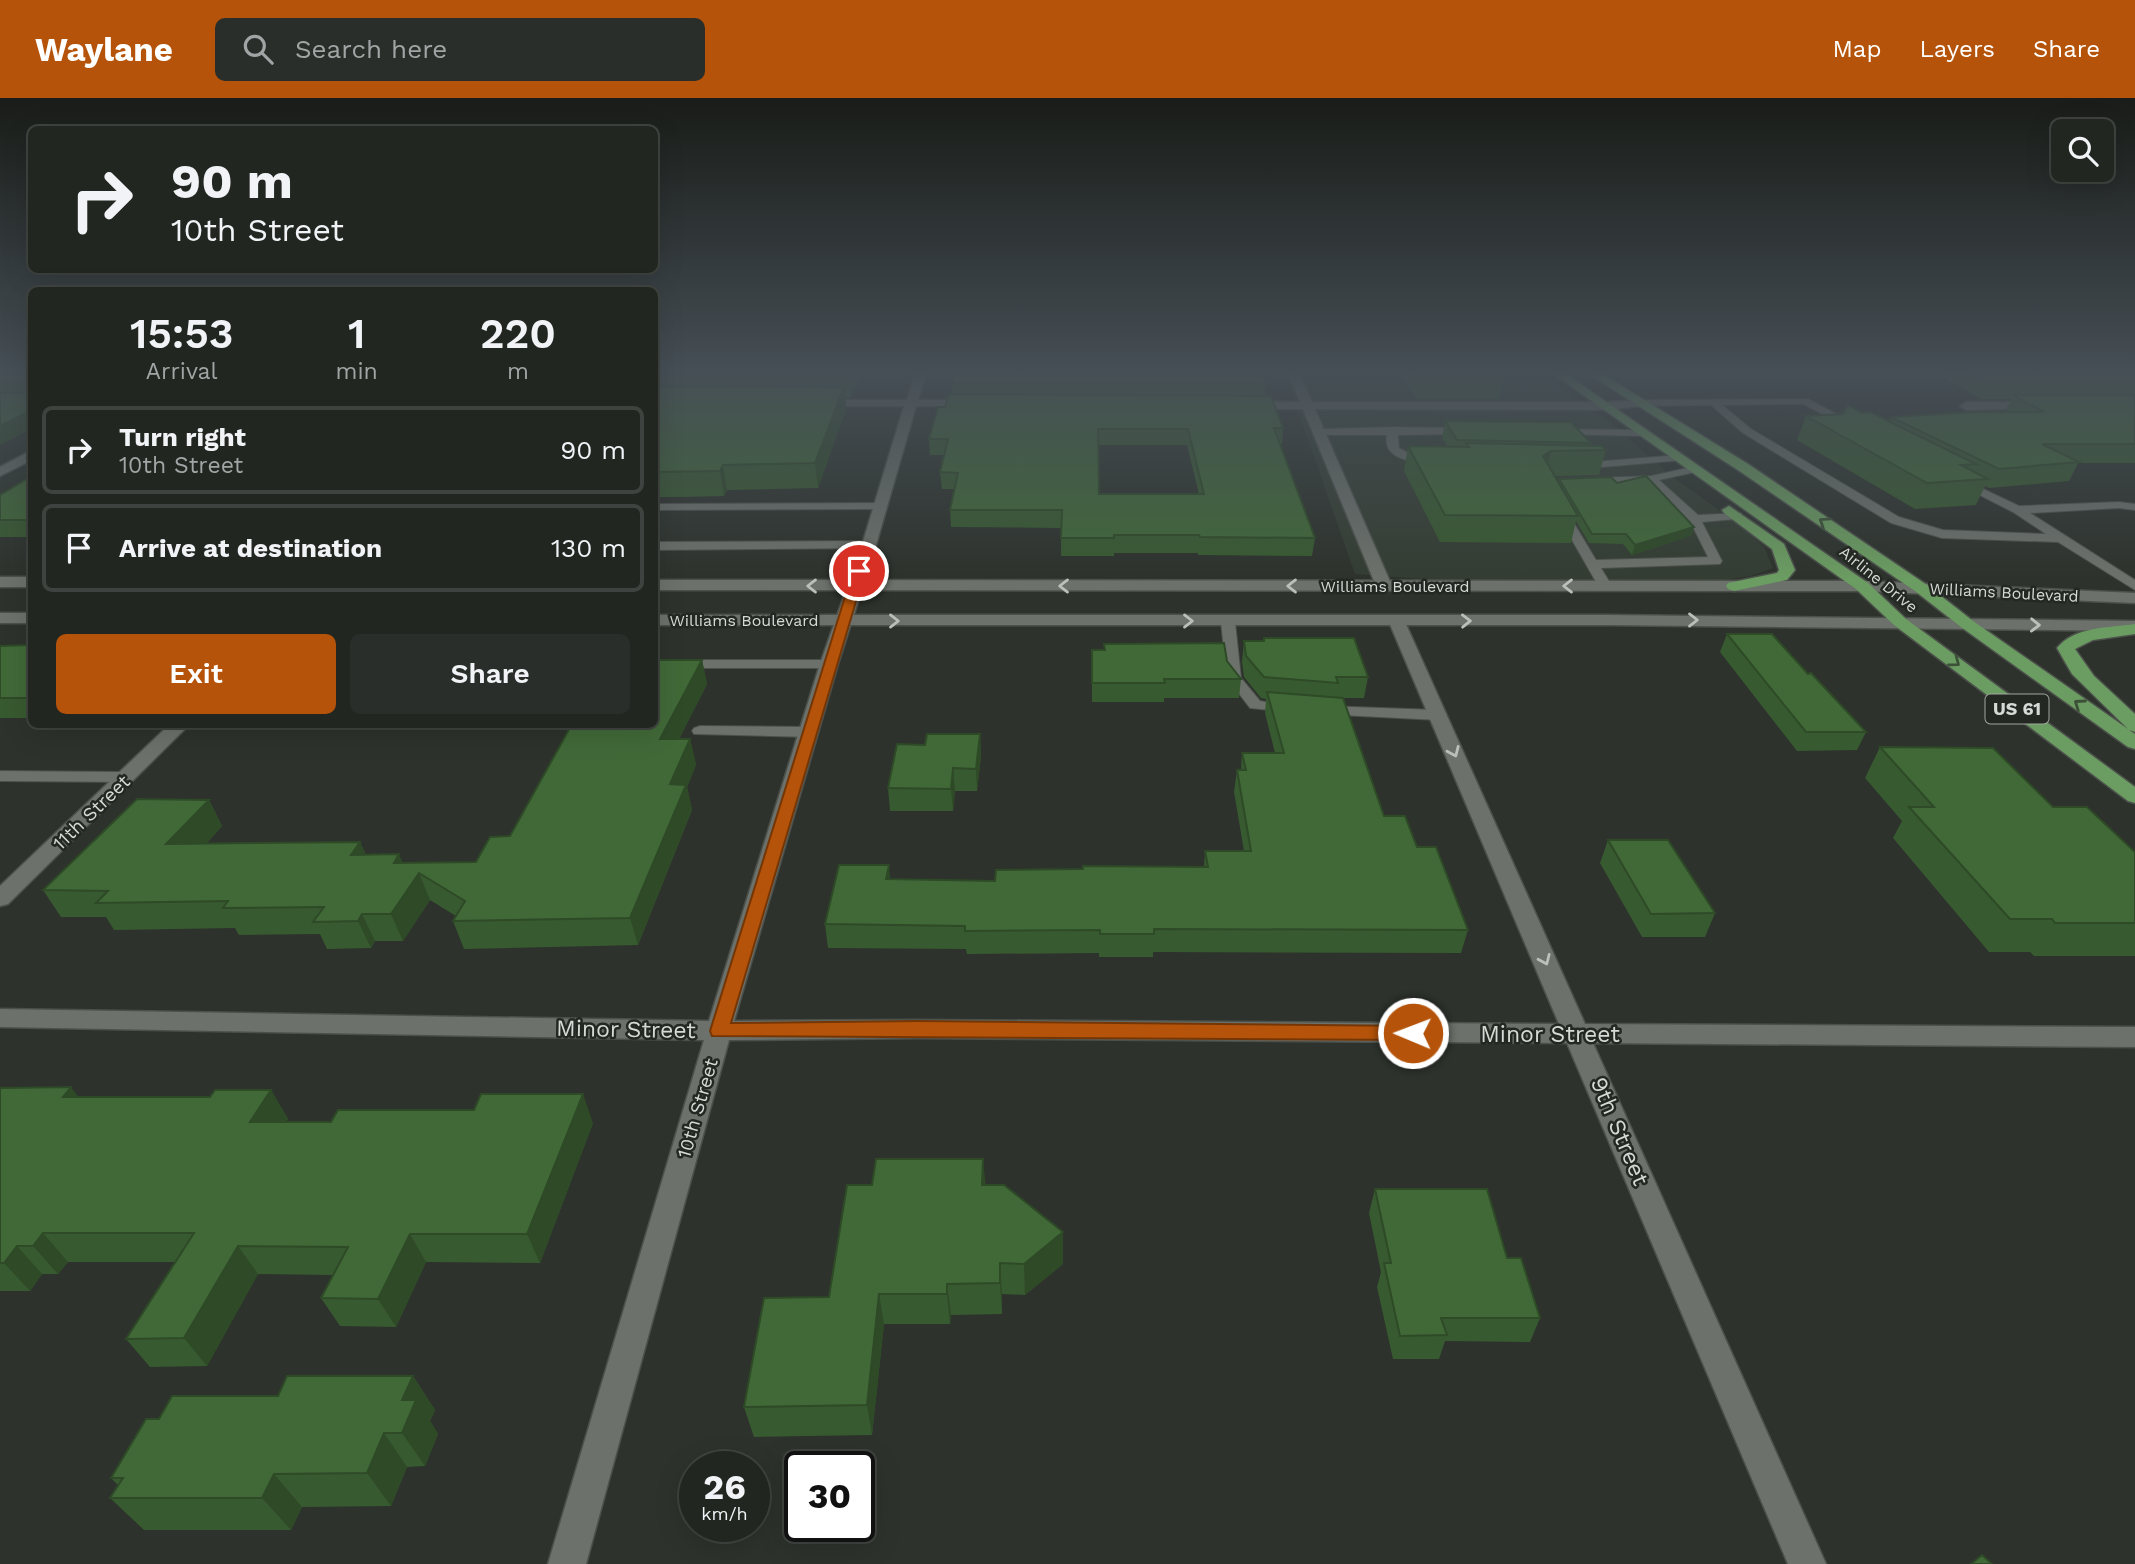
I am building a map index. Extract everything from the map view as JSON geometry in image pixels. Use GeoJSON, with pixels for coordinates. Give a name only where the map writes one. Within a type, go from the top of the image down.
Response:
{"type":"FeatureCollection","features":[{"type":"Feature","properties":{"kind":"highway","name":"Airline Drive"},"geometry":{"type":"LineString","coordinates":[[1658,442],[1863,586],[1900,622],[2135,797]]}},
{"type":"Feature","properties":{"kind":"highway","name":"Airline Drive"},"geometry":{"type":"LineString","coordinates":[[1703,442],[1921,588],[1967,624],[2135,743]]}},
{"type":"Feature","properties":{"kind":"highway"},"geometry":{"type":"LineString","coordinates":[[1696,469],[1703,490],[1779,547],[1787,570],[1782,577],[1734,586]]}},
{"type":"Feature","properties":{"kind":"highway"},"geometry":{"type":"LineString","coordinates":[[2135,628],[2073,640],[2066,648],[2070,661],[2125,713],[2135,726]]}},
{"type":"Feature","properties":{"kind":"street","name":"10th Street"},"geometry":{"type":"LineString","coordinates":[[568,1564],[719,1031],[842,621],[869,545],[899,442]]}},
{"type":"Feature","properties":{"kind":"street"},"geometry":{"type":"LineString","coordinates":[[1323,442],[1384,586]]}},
{"type":"Feature","properties":{"kind":"street"},"geometry":{"type":"LineString","coordinates":[[0,472],[28,456]]}},
{"type":"Feature","properties":{"kind":"street"},"geometry":{"type":"LineString","coordinates":[[0,582],[28,582]]}},
{"type":"Feature","properties":{"kind":"street","name":"Williams Boulevard"},"geometry":{"type":"LineString","coordinates":[[658,585],[1863,586],[2135,598]]}},
{"type":"Feature","properties":{"kind":"street"},"geometry":{"type":"LineString","coordinates":[[0,618],[28,618]]}},
{"type":"Feature","properties":{"kind":"street","name":"Williams Boulevard"},"geometry":{"type":"LineString","coordinates":[[658,620],[1900,622],[2135,628]]}},
{"type":"Feature","properties":{"kind":"street","name":"9th Street"},"geometry":{"type":"LineString","coordinates":[[1397,622],[1807,1564]]}},
{"type":"Feature","properties":{"kind":"street","name":"11th Street"},"geometry":{"type":"LineString","coordinates":[[0,899],[177,728]]}},
{"type":"Feature","properties":{"kind":"street","name":"Minor Street"},"geometry":{"type":"LineString","coordinates":[[0,1018],[719,1031],[917,1028],[2135,1037]]}},
{"type":"Feature","properties":{"kind":"lane"},"geometry":{"type":"LineString","coordinates":[[1389,442],[1398,453],[1430,462],[1445,463]]}},
{"type":"Feature","properties":{"kind":"lane"},"geometry":{"type":"LineString","coordinates":[[1423,442],[1423,455],[1430,462]]}},
{"type":"Feature","properties":{"kind":"lane"},"geometry":{"type":"LineString","coordinates":[[1594,442],[1603,456],[1599,465]]}},
{"type":"Feature","properties":{"kind":"lane"},"geometry":{"type":"LineString","coordinates":[[1766,442],[1895,520],[1942,534],[2061,538]]}},
{"type":"Feature","properties":{"kind":"lane"},"geometry":{"type":"LineString","coordinates":[[1563,466],[1680,458]]}},
{"type":"Feature","properties":{"kind":"lane"},"geometry":{"type":"LineString","coordinates":[[1585,481],[1651,479],[1696,469]]}},
{"type":"Feature","properties":{"kind":"lane"},"geometry":{"type":"LineString","coordinates":[[1943,472],[2017,510],[2135,586]]}},
{"type":"Feature","properties":{"kind":"lane"},"geometry":{"type":"LineString","coordinates":[[1592,564],[1716,561],[1695,519],[1651,479]]}},
{"type":"Feature","properties":{"kind":"lane"},"geometry":{"type":"LineString","coordinates":[[2017,510],[2119,505],[2135,507]]}},
{"type":"Feature","properties":{"kind":"lane"},"geometry":{"type":"LineString","coordinates":[[658,507],[879,506]]}},
{"type":"Feature","properties":{"kind":"lane"},"geometry":{"type":"LineString","coordinates":[[1559,506],[1605,586]]}},
{"type":"Feature","properties":{"kind":"lane"},"geometry":{"type":"LineString","coordinates":[[1695,519],[1737,515]]}},
{"type":"Feature","properties":{"kind":"lane"},"geometry":{"type":"LineString","coordinates":[[658,546],[869,545]]}},
{"type":"Feature","properties":{"kind":"lane"},"geometry":{"type":"LineString","coordinates":[[1661,562],[1680,586]]}},
{"type":"Feature","properties":{"kind":"lane"},"geometry":{"type":"LineString","coordinates":[[1228,622],[1234,678],[1255,705],[1304,710],[1438,715]]}},
{"type":"Feature","properties":{"kind":"lane"},"geometry":{"type":"LineString","coordinates":[[658,664],[829,664]]}},
{"type":"Feature","properties":{"kind":"lane"},"geometry":{"type":"LineString","coordinates":[[700,732],[809,732]]}},
{"type":"Feature","properties":{"kind":"lane"},"geometry":{"type":"LineString","coordinates":[[0,776],[126,777]]}},
{"type":"Feature","properties":{"kind":"shaded area"},"geometry":{"type":"Polygon","coordinates":[[[1309,442],[1633,442],[1669,474],[1746,530],[1764,547],[1773,568],[1751,576],[1724,580],[1421,579],[1355,574],[1309,442]]]}},
{"type":"Feature","properties":{"kind":"building"},"geometry":{"type":"Polygon","coordinates":[[[658,442],[823,442],[815,463],[723,465],[720,471],[658,472],[658,442]]]}},
{"type":"Feature","properties":{"kind":"building"},"geometry":{"type":"Polygon","coordinates":[[[947,442],[1098,442],[1099,494],[1204,494],[1191,442],[1279,442],[1315,538],[1114,535],[1114,538],[1061,538],[1062,510],[950,510],[958,473],[940,472],[947,442]]]}},
{"type":"Feature","properties":{"kind":"building"},"geometry":{"type":"Polygon","coordinates":[[[1854,442],[1932,442],[1976,464],[1961,465],[1988,479],[1927,483],[1854,442]]]}},
{"type":"Feature","properties":{"kind":"building"},"geometry":{"type":"Polygon","coordinates":[[[1944,442],[2135,442],[2042,444],[2079,462],[1999,469],[1944,442]]]}},
{"type":"Feature","properties":{"kind":"building"},"geometry":{"type":"Polygon","coordinates":[[[1466,443],[1602,446],[1606,450],[1551,451],[1543,456],[1578,516],[1445,515],[1408,446],[1469,447],[1466,443]]]}},
{"type":"Feature","properties":{"kind":"building"},"geometry":{"type":"Polygon","coordinates":[[[1646,476],[1694,527],[1635,545],[1626,534],[1592,534],[1559,479],[1611,477],[1617,483],[1646,476]]]}},
{"type":"Feature","properties":{"kind":"building"},"geometry":{"type":"Polygon","coordinates":[[[28,478],[28,520],[0,520],[0,495],[28,478]]]}},
{"type":"Feature","properties":{"kind":"building"},"geometry":{"type":"Polygon","coordinates":[[[1727,634],[1772,634],[1866,732],[1806,732],[1727,634]]]}},
{"type":"Feature","properties":{"kind":"building"},"geometry":{"type":"Polygon","coordinates":[[[1264,638],[1354,638],[1368,677],[1336,677],[1338,683],[1264,677],[1246,656],[1244,641],[1264,641],[1264,638]]]}},
{"type":"Feature","properties":{"kind":"building"},"geometry":{"type":"Polygon","coordinates":[[[1224,643],[1227,661],[1241,679],[1092,683],[1092,650],[1105,650],[1104,644],[1224,643]]]}},
{"type":"Feature","properties":{"kind":"building"},"geometry":{"type":"Polygon","coordinates":[[[28,645],[28,698],[0,698],[0,646],[28,645]]]}},
{"type":"Feature","properties":{"kind":"building"},"geometry":{"type":"Polygon","coordinates":[[[658,660],[702,660],[660,739],[690,739],[670,784],[686,785],[630,918],[453,921],[465,901],[419,873],[391,914],[362,914],[358,921],[313,922],[324,907],[223,908],[228,901],[96,903],[108,891],[43,890],[137,799],[209,800],[166,844],[360,842],[351,855],[399,854],[394,863],[476,862],[490,837],[510,836],[570,728],[658,728],[658,660]]]}},
{"type":"Feature","properties":{"kind":"building"},"geometry":{"type":"Polygon","coordinates":[[[1267,692],[1343,698],[1384,816],[1405,816],[1417,847],[1436,847],[1468,930],[1154,929],[1154,934],[1100,934],[1100,930],[965,931],[965,926],[825,924],[839,865],[889,865],[886,879],[995,881],[996,870],[1083,869],[1083,866],[1208,867],[1205,851],[1251,851],[1237,770],[1246,770],[1242,753],[1284,753],[1267,692]]]}},
{"type":"Feature","properties":{"kind":"building"},"geometry":{"type":"Polygon","coordinates":[[[927,734],[980,734],[976,769],[953,768],[951,789],[888,788],[897,744],[925,745],[927,734]]]}},
{"type":"Feature","properties":{"kind":"building"},"geometry":{"type":"Polygon","coordinates":[[[1880,747],[1993,748],[2053,807],[2087,807],[2135,852],[2135,923],[2055,923],[2052,919],[2010,919],[1909,807],[1934,807],[1880,747]]]}},
{"type":"Feature","properties":{"kind":"building"},"geometry":{"type":"Polygon","coordinates":[[[1608,840],[1668,840],[1715,913],[1651,914],[1608,840]]]}},
{"type":"Feature","properties":{"kind":"building"},"geometry":{"type":"Polygon","coordinates":[[[71,1087],[63,1097],[210,1097],[215,1090],[271,1090],[250,1122],[331,1122],[338,1110],[474,1110],[481,1094],[583,1094],[527,1234],[410,1234],[378,1299],[321,1298],[348,1247],[238,1246],[184,1338],[126,1339],[194,1233],[43,1233],[33,1246],[17,1246],[4,1263],[0,1263],[0,1088],[71,1087]]]}},
{"type":"Feature","properties":{"kind":"building"},"geometry":{"type":"Polygon","coordinates":[[[876,1159],[983,1159],[982,1185],[1004,1185],[1063,1232],[1024,1264],[1000,1263],[1000,1283],[947,1284],[947,1294],[879,1294],[867,1405],[744,1407],[764,1298],[829,1297],[847,1185],[872,1185],[876,1159]]]}},
{"type":"Feature","properties":{"kind":"building"},"geometry":{"type":"Polygon","coordinates":[[[1375,1189],[1487,1189],[1507,1258],[1521,1258],[1540,1318],[1441,1318],[1447,1335],[1400,1336],[1384,1263],[1391,1263],[1375,1189]]]}},
{"type":"Feature","properties":{"kind":"building"},"geometry":{"type":"Polygon","coordinates":[[[287,1376],[413,1376],[402,1400],[416,1400],[402,1433],[384,1433],[367,1473],[274,1474],[262,1498],[110,1498],[123,1478],[111,1478],[146,1419],[159,1419],[172,1396],[278,1396],[287,1376]]]}},
{"type":"Feature","properties":{"kind":"building"},"geometry":{"type":"Polygon","coordinates":[[[1982,1555],[1992,1564],[1971,1564],[1982,1555]]]}},
{"type":"Feature","properties":{"kind":"route"},"geometry":{"type":"LineString","coordinates":[[859,571],[719,1031],[917,1028],[1413,1033]]}}]}
